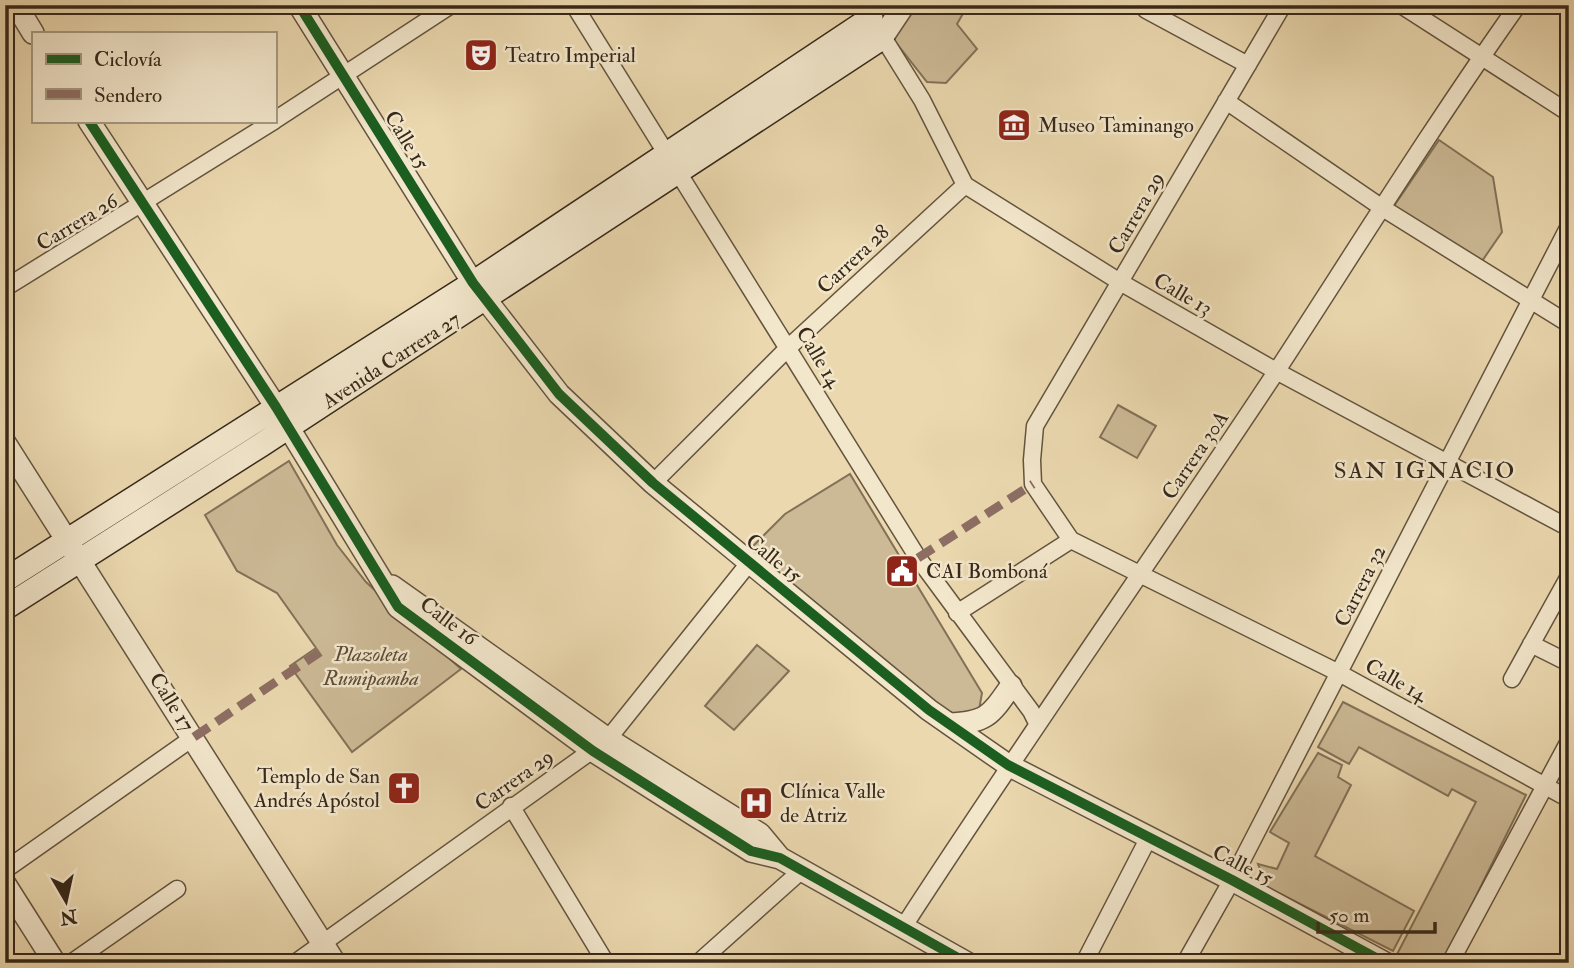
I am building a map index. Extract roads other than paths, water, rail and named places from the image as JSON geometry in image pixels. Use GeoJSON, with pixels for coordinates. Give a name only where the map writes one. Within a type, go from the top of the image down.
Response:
{"type":"FeatureCollection","features":[{"type":"Feature","properties":{"kind":"main road","name":"Avenida Carrera 27"},"geometry":{"type":"LineString","coordinates":[[5,608],[288,428],[667,152],[867,12]]}},
{"type":"Feature","properties":{"kind":"main road","name":"Avenida Carrera 27"},"geometry":{"type":"LineString","coordinates":[[5,580],[275,407],[680,172],[882,38]]}},
{"type":"Feature","properties":{"kind":"street"},"geometry":{"type":"LineString","coordinates":[[16,5],[32,32]]}},
{"type":"Feature","properties":{"kind":"street","name":"Calle 15"},"geometry":{"type":"LineString","coordinates":[[299,5],[479,290],[559,394],[653,483],[949,724],[1008,765],[1232,880],[1385,963]]}},
{"type":"Feature","properties":{"kind":"street","name":"Carrera 26"},"geometry":{"type":"LineString","coordinates":[[276,119],[451,5]]}},
{"type":"Feature","properties":{"kind":"street","name":"Calle 14"},"geometry":{"type":"LineString","coordinates":[[574,5],[918,558],[1037,723]]}},
{"type":"Feature","properties":{"kind":"street","name":"Avenida Carrera 27"},"geometry":{"type":"LineString","coordinates":[[882,38],[904,5]]}},
{"type":"Feature","properties":{"kind":"street","name":"Carrera 29"},"geometry":{"type":"LineString","coordinates":[[1071,540],[1033,484],[1032,444],[1035,426],[1283,5]]}},
{"type":"Feature","properties":{"kind":"street"},"geometry":{"type":"LineString","coordinates":[[1401,5],[1569,113]]}},
{"type":"Feature","properties":{"kind":"street","name":"Carrera 30A"},"geometry":{"type":"LineString","coordinates":[[904,926],[1008,765],[1276,372],[1381,207],[1518,5]]}},
{"type":"Feature","properties":{"kind":"street"},"geometry":{"type":"LineString","coordinates":[[1146,10],[1248,65]]}},
{"type":"Feature","properties":{"kind":"street"},"geometry":{"type":"LineString","coordinates":[[867,12],[922,100],[965,185]]}},
{"type":"Feature","properties":{"kind":"street"},"geometry":{"type":"LineString","coordinates":[[1226,101],[1381,207],[1529,302],[1569,324]]}},
{"type":"Feature","properties":{"kind":"street","name":"Calle 16"},"geometry":{"type":"LineString","coordinates":[[90,122],[275,407],[382,579],[601,745],[760,834],[780,858],[967,963]]}},
{"type":"Feature","properties":{"kind":"street","name":"Carrera 26"},"geometry":{"type":"LineString","coordinates":[[5,288],[142,205],[271,122]]}},
{"type":"Feature","properties":{"kind":"street","name":"Calle 13"},"geometry":{"type":"LineString","coordinates":[[965,185],[1120,282],[1276,372],[1569,528]]}},
{"type":"Feature","properties":{"kind":"street","name":"Carrera 28"},"geometry":{"type":"LineString","coordinates":[[653,483],[789,347],[965,185]]}},
{"type":"Feature","properties":{"kind":"street","name":"Carrera 32"},"geometry":{"type":"LineString","coordinates":[[1185,963],[1232,880],[1569,226]]}},
{"type":"Feature","properties":{"kind":"street","name":"Calle 17"},"geometry":{"type":"LineString","coordinates":[[5,443],[82,559],[335,963]]}},
{"type":"Feature","properties":{"kind":"street"},"geometry":{"type":"LineString","coordinates":[[957,613],[1071,540]]}},
{"type":"Feature","properties":{"kind":"street","name":"Calle 14"},"geometry":{"type":"LineString","coordinates":[[1071,540],[1141,572],[1339,673],[1569,799]]}},
{"type":"Feature","properties":{"kind":"street","name":"Carrera 29"},"geometry":{"type":"LineString","coordinates":[[295,963],[511,806],[601,745],[749,563]]}},
{"type":"Feature","properties":{"kind":"street"},"geometry":{"type":"LineString","coordinates":[[1512,678],[1569,576]]}},
{"type":"Feature","properties":{"kind":"street"},"geometry":{"type":"LineString","coordinates":[[1531,644],[1569,663]]}},
{"type":"Feature","properties":{"kind":"street"},"geometry":{"type":"LineString","coordinates":[[949,724],[974,723],[989,717],[1011,686]]}},
{"type":"Feature","properties":{"kind":"street"},"geometry":{"type":"LineString","coordinates":[[5,870],[194,737]]}},
{"type":"Feature","properties":{"kind":"street"},"geometry":{"type":"LineString","coordinates":[[1450,963],[1569,741]]}},
{"type":"Feature","properties":{"kind":"street"},"geometry":{"type":"LineString","coordinates":[[511,806],[606,963]]}},
{"type":"Feature","properties":{"kind":"street"},"geometry":{"type":"LineString","coordinates":[[1084,963],[1148,839]]}},
{"type":"Feature","properties":{"kind":"street"},"geometry":{"type":"LineString","coordinates":[[698,963],[802,870]]}},
{"type":"Feature","properties":{"kind":"street"},"geometry":{"type":"LineString","coordinates":[[5,884],[55,963]]}},
{"type":"Feature","properties":{"kind":"street"},"geometry":{"type":"LineString","coordinates":[[71,963],[177,889]]}},
{"type":"Feature","properties":{"kind":"place","name":"Teatro Imperial"},"geometry":{"type":"Point","coordinates":[481,55]}},
{"type":"Feature","properties":{"kind":"place","name":"Museo Taminango"},"geometry":{"type":"Point","coordinates":[1014,125]}},
{"type":"Feature","properties":{"kind":"place","name":"CAI Bomboná"},"geometry":{"type":"Point","coordinates":[902,571]}},
{"type":"Feature","properties":{"kind":"place","name":"Templo de San Andrés Apóstol"},"geometry":{"type":"Point","coordinates":[404,788]}},
{"type":"Feature","properties":{"kind":"place","name":"Clínica Valle de Atriz"},"geometry":{"type":"Point","coordinates":[756,803]}},
{"type":"Feature","properties":{"kind":"district","name":"SAN IGNACIO"},"geometry":{"type":"Point","coordinates":[1425,470]}},
{"type":"Feature","properties":{"kind":"park label","name":"Plazoleta Rumipamba"},"geometry":{"type":"Point","coordinates":[371,666]}}]}
